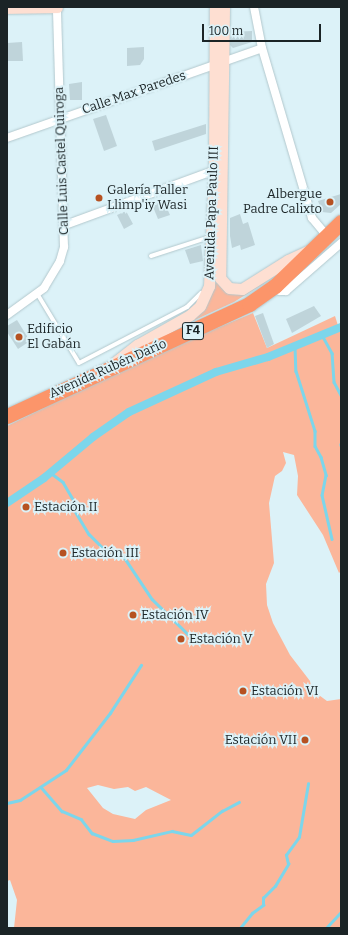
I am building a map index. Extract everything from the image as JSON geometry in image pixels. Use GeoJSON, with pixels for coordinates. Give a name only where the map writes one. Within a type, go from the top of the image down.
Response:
{"type":"FeatureCollection","features":[{"type":"Feature","properties":{"kind":"highway","name":"Avenida Rubén Darío"},"geometry":{"type":"LineString","coordinates":[[7,416],[108,368],[229,316],[274,286],[340,225]]}},
{"type":"Feature","properties":{"kind":"main road"},"geometry":{"type":"LineString","coordinates":[[7,8],[57,7]]}},
{"type":"Feature","properties":{"kind":"main road","name":"Avenida Papa Paulo III"},"geometry":{"type":"LineString","coordinates":[[215,7],[219,63]]}},
{"type":"Feature","properties":{"kind":"main road","name":"Avenida Papa Paulo III"},"geometry":{"type":"LineString","coordinates":[[224,7],[219,63],[218,169],[220,278],[225,286],[242,290],[288,260],[315,248]]}},
{"type":"Feature","properties":{"kind":"main road","name":"Avenida Papa Paulo III"},"geometry":{"type":"LineString","coordinates":[[108,368],[136,344],[190,315],[200,306],[206,296],[211,276],[212,236],[218,169]]}},
{"type":"Feature","properties":{"kind":"street","name":"Calle Luis Castel Quiroga"},"geometry":{"type":"LineString","coordinates":[[7,315],[38,295],[60,261],[64,247],[65,225],[62,118],[57,7]]}},
{"type":"Feature","properties":{"kind":"street"},"geometry":{"type":"LineString","coordinates":[[254,7],[262,48],[312,218],[327,236]]}},
{"type":"Feature","properties":{"kind":"street","name":"Calle Max Paredes"},"geometry":{"type":"LineString","coordinates":[[7,138],[262,48]]}},
{"type":"Feature","properties":{"kind":"street"},"geometry":{"type":"LineString","coordinates":[[65,225],[218,169]]}},
{"type":"Feature","properties":{"kind":"street"},"geometry":{"type":"LineString","coordinates":[[274,286],[280,291],[286,291],[341,244]]}},
{"type":"Feature","properties":{"kind":"lane"},"geometry":{"type":"LineString","coordinates":[[151,256],[212,236]]}},
{"type":"Feature","properties":{"kind":"lane"},"geometry":{"type":"LineString","coordinates":[[38,295],[79,363],[187,307],[196,300],[211,276]]}},
{"type":"Feature","properties":{"kind":"shaded area"},"geometry":{"type":"Polygon","coordinates":[[[286,265],[263,284],[234,302],[147,342],[191,317],[217,271],[228,291],[286,265]]]}},
{"type":"Feature","properties":{"kind":"shaded area"},"geometry":{"type":"Polygon","coordinates":[[[253,313],[267,348],[335,316],[341,335],[341,571],[339,573],[323,535],[297,495],[298,476],[294,455],[283,452],[286,463],[282,471],[275,476],[269,503],[274,563],[266,584],[267,605],[273,623],[290,655],[310,681],[312,690],[327,701],[341,699],[341,928],[14,928],[17,900],[10,880],[7,881],[7,426],[154,354],[253,313]],[[98,785],[87,788],[103,808],[113,814],[135,819],[146,810],[171,800],[146,787],[135,791],[128,787],[114,789],[98,785]]]}},
{"type":"Feature","properties":{"kind":"building"},"geometry":{"type":"Polygon","coordinates":[[[252,31],[252,42],[233,48],[230,45],[231,32],[252,31]]]}},
{"type":"Feature","properties":{"kind":"building"},"geometry":{"type":"Polygon","coordinates":[[[22,42],[23,61],[7,61],[7,43],[22,42]]]}},
{"type":"Feature","properties":{"kind":"building"},"geometry":{"type":"Polygon","coordinates":[[[144,47],[144,59],[140,65],[127,66],[127,48],[144,47]]]}},
{"type":"Feature","properties":{"kind":"building"},"geometry":{"type":"Polygon","coordinates":[[[82,82],[82,100],[70,100],[69,84],[82,82]]]}},
{"type":"Feature","properties":{"kind":"building"},"geometry":{"type":"Polygon","coordinates":[[[106,115],[117,146],[104,151],[93,119],[106,115]]]}},
{"type":"Feature","properties":{"kind":"building"},"geometry":{"type":"Polygon","coordinates":[[[206,124],[206,134],[155,151],[152,141],[206,124]]]}},
{"type":"Feature","properties":{"kind":"building","name":"Albergue Padre Calixto"},"geometry":{"type":"Polygon","coordinates":[[[341,194],[341,204],[331,213],[322,212],[318,201],[341,194]]]}},
{"type":"Feature","properties":{"kind":"building"},"geometry":{"type":"Polygon","coordinates":[[[157,200],[165,204],[170,215],[158,219],[151,202],[157,200]]]}},
{"type":"Feature","properties":{"kind":"building"},"geometry":{"type":"Polygon","coordinates":[[[126,211],[133,224],[124,229],[117,215],[126,211]]]}},
{"type":"Feature","properties":{"kind":"building"},"geometry":{"type":"Polygon","coordinates":[[[240,214],[243,224],[248,222],[255,245],[241,250],[240,245],[232,248],[230,236],[230,218],[240,214]]]}},
{"type":"Feature","properties":{"kind":"building"},"geometry":{"type":"Polygon","coordinates":[[[201,245],[203,261],[190,264],[185,250],[201,245]]]}},
{"type":"Feature","properties":{"kind":"building"},"geometry":{"type":"Polygon","coordinates":[[[314,306],[321,316],[292,333],[286,319],[314,306]]]}},
{"type":"Feature","properties":{"kind":"building"},"geometry":{"type":"Polygon","coordinates":[[[263,313],[274,344],[267,348],[255,316],[263,313]]]}},
{"type":"Feature","properties":{"kind":"building","name":"Edificio El Gabán"},"geometry":{"type":"Polygon","coordinates":[[[17,320],[30,341],[18,349],[7,332],[7,326],[17,320]]]}},
{"type":"Feature","properties":{"kind":"waterway"},"geometry":{"type":"LineString","coordinates":[[7,503],[44,478],[93,437],[129,412],[216,372],[268,357],[341,327]]}},
{"type":"Feature","properties":{"kind":"waterway"},"geometry":{"type":"LineString","coordinates":[[322,335],[332,353],[334,382],[341,395]]}},
{"type":"Feature","properties":{"kind":"waterway"},"geometry":{"type":"LineString","coordinates":[[295,347],[296,371],[315,431],[315,446],[321,457],[326,475],[322,495],[332,539]]}},
{"type":"Feature","properties":{"kind":"waterway"},"geometry":{"type":"LineString","coordinates":[[51,473],[63,482],[75,503],[75,511],[89,534],[111,556],[124,557],[152,599],[194,640]]}},
{"type":"Feature","properties":{"kind":"waterway"},"geometry":{"type":"LineString","coordinates":[[7,803],[20,800],[66,770],[110,713],[141,665]]}},
{"type":"Feature","properties":{"kind":"waterway"},"geometry":{"type":"LineString","coordinates":[[240,928],[252,913],[263,905],[263,898],[275,886],[288,864],[286,855],[299,837],[308,784]]}},
{"type":"Feature","properties":{"kind":"waterway"},"geometry":{"type":"LineString","coordinates":[[41,787],[62,811],[81,819],[92,833],[113,841],[133,840],[172,831],[191,835],[222,811],[239,802]]}},
{"type":"Feature","properties":{"kind":"waterway"},"geometry":{"type":"LineString","coordinates":[[326,928],[341,912]]}},
{"type":"Feature","properties":{"kind":"place","name":"Galería Taller Llimp'iy Wasi"},"geometry":{"type":"Point","coordinates":[99,198]}},
{"type":"Feature","properties":{"kind":"place","name":"Albergue Padre Calixto"},"geometry":{"type":"Point","coordinates":[330,202]}},
{"type":"Feature","properties":{"kind":"place","name":"Edificio El Gabán"},"geometry":{"type":"Point","coordinates":[19,337]}},
{"type":"Feature","properties":{"kind":"place","name":"Estación II"},"geometry":{"type":"Point","coordinates":[26,507]}},
{"type":"Feature","properties":{"kind":"place","name":"Estación III"},"geometry":{"type":"Point","coordinates":[63,553]}},
{"type":"Feature","properties":{"kind":"place","name":"Estación IV"},"geometry":{"type":"Point","coordinates":[133,615]}},
{"type":"Feature","properties":{"kind":"place","name":"Estación V"},"geometry":{"type":"Point","coordinates":[181,639]}},
{"type":"Feature","properties":{"kind":"place","name":"Estación VI"},"geometry":{"type":"Point","coordinates":[243,691]}},
{"type":"Feature","properties":{"kind":"place","name":"Estación VII"},"geometry":{"type":"Point","coordinates":[305,740]}}]}
